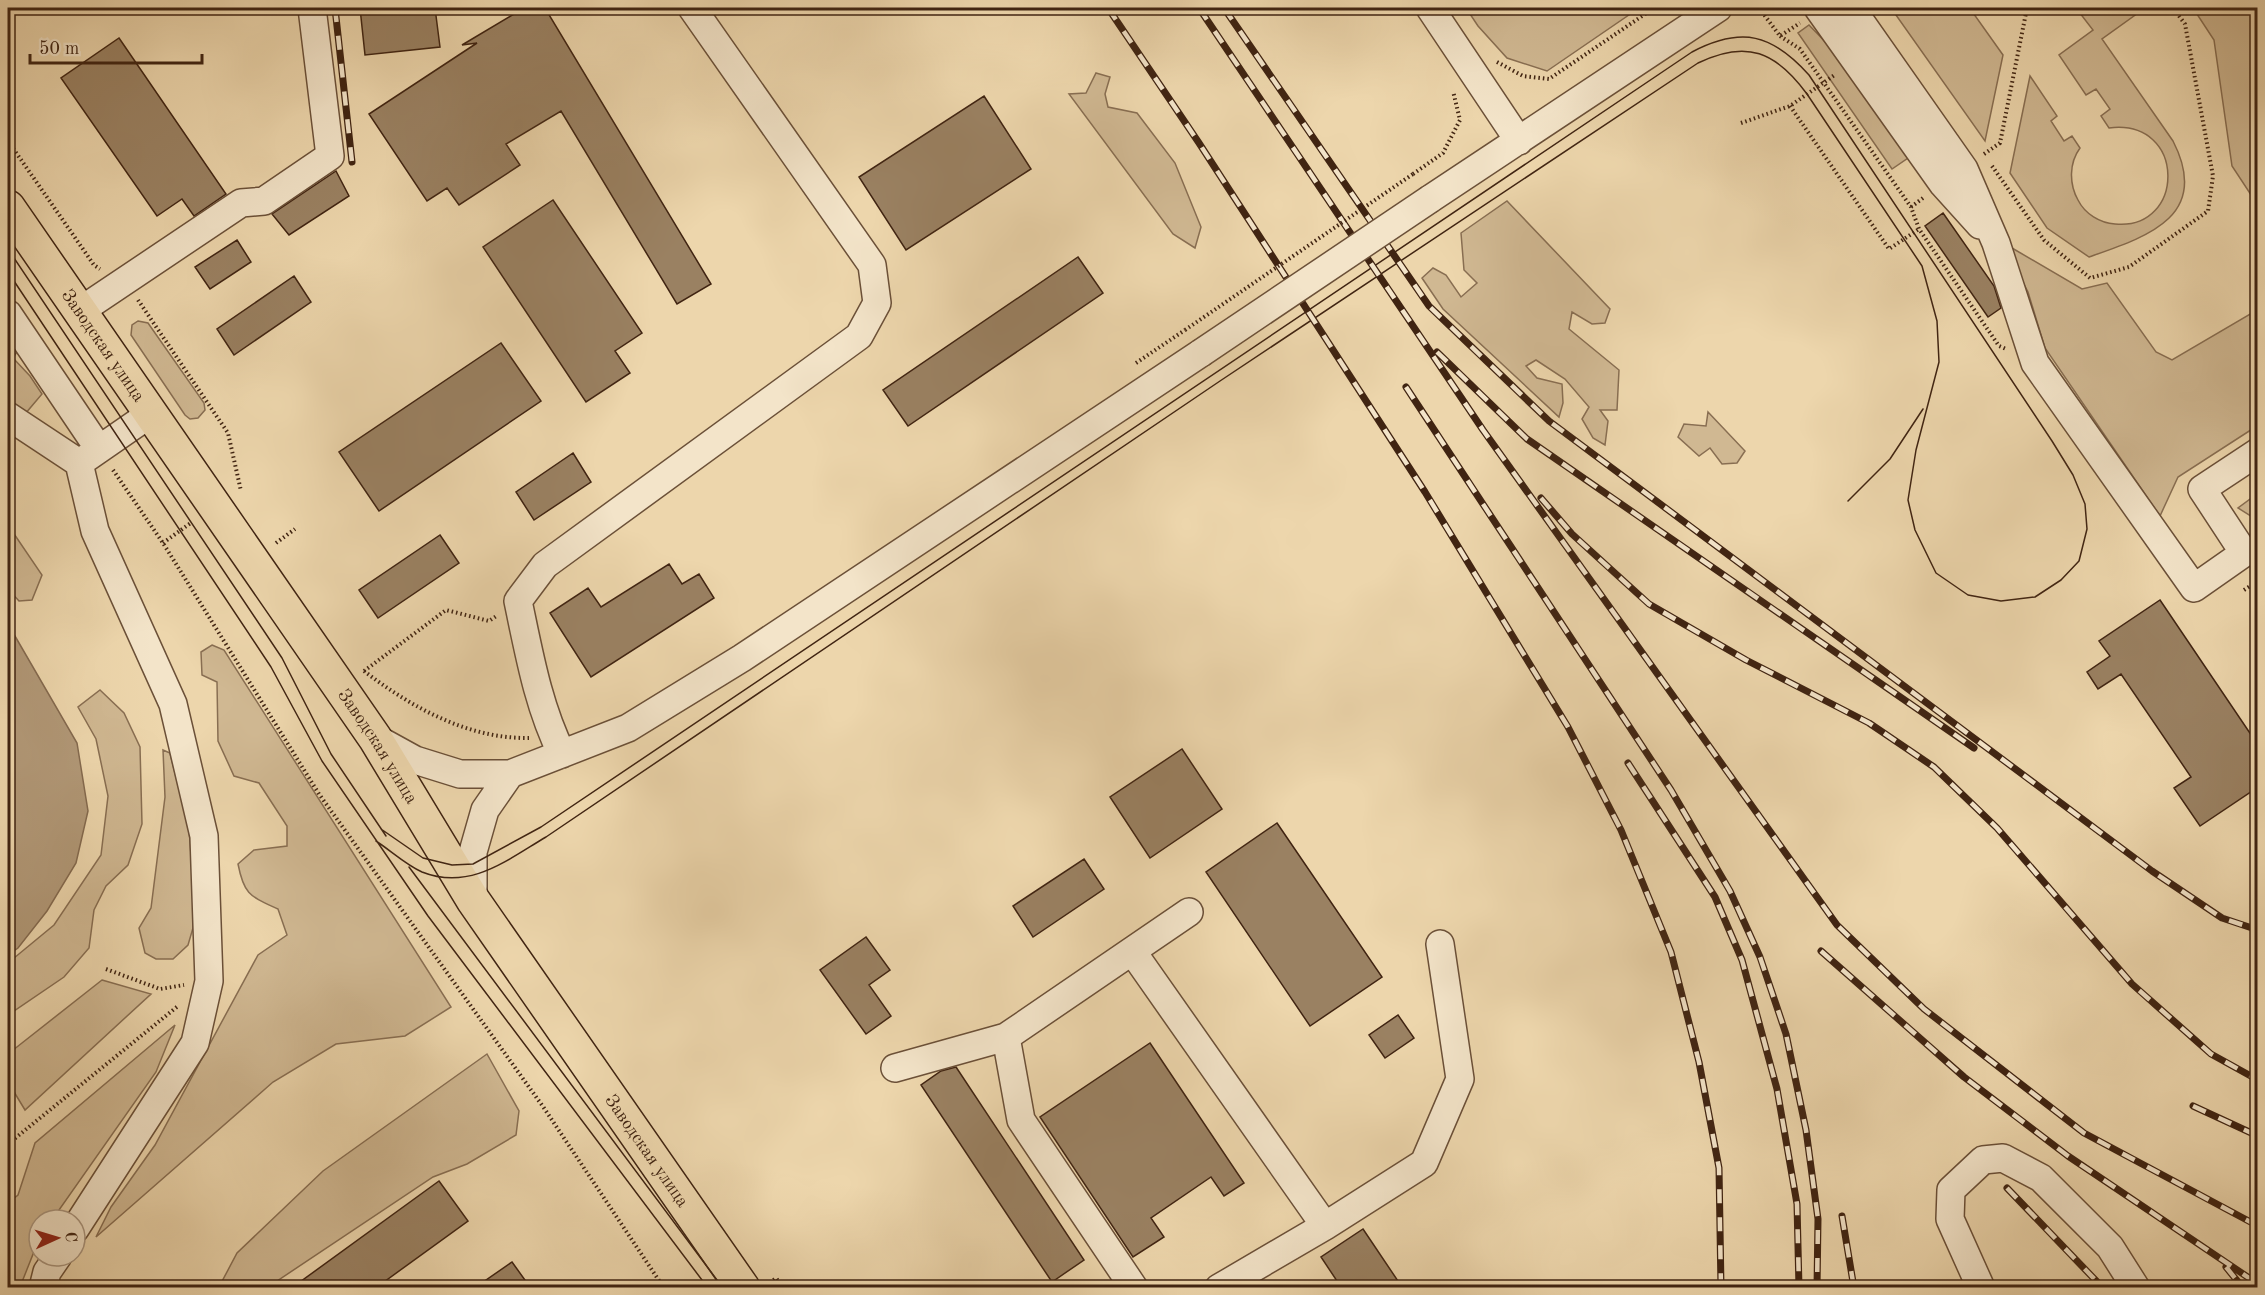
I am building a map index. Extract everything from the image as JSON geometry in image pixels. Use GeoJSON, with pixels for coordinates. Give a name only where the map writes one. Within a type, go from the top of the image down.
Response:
{"type":"FeatureCollection","features":[{"type":"Feature","properties":{"kind":"main road","name":"Заводская улица"},"geometry":{"type":"LineString","coordinates":[[8,207],[375,738],[473,900],[743,1287]]}},
{"type":"Feature","properties":{"kind":"street"},"geometry":{"type":"LineString","coordinates":[[80,311],[241,203],[264,201],[330,156],[312,8]]}},
{"type":"Feature","properties":{"kind":"street"},"geometry":{"type":"LineString","coordinates":[[558,746],[537,688],[518,601],[545,565],[859,336],[877,303],[872,265],[692,8]]}},
{"type":"Feature","properties":{"kind":"street"},"geometry":{"type":"LineString","coordinates":[[1430,8],[1519,141]]}},
{"type":"Feature","properties":{"kind":"street"},"geometry":{"type":"LineString","coordinates":[[473,900],[473,852],[484,810],[510,774],[558,746],[628,728],[742,658],[1718,8]]}},
{"type":"Feature","properties":{"kind":"street"},"geometry":{"type":"LineString","coordinates":[[1851,8],[1964,169],[1996,243],[2035,363],[2194,588],[2244,553],[2202,489],[2258,452]]}},
{"type":"Feature","properties":{"kind":"street"},"geometry":{"type":"LineString","coordinates":[[1811,13],[1943,184],[1996,243]]}},
{"type":"Feature","properties":{"kind":"street"},"geometry":{"type":"LineString","coordinates":[[8,314],[89,456],[95,531],[172,704],[204,836],[209,981],[195,1043],[87,1210]]}},
{"type":"Feature","properties":{"kind":"street"},"geometry":{"type":"LineString","coordinates":[[89,456],[150,414]]}},
{"type":"Feature","properties":{"kind":"street"},"geometry":{"type":"LineString","coordinates":[[8,416],[89,456]]}},
{"type":"Feature","properties":{"kind":"street"},"geometry":{"type":"LineString","coordinates":[[375,738],[415,760],[460,774],[510,774]]}},
{"type":"Feature","properties":{"kind":"street"},"geometry":{"type":"LineString","coordinates":[[895,1068],[1006,1037],[1189,912]]}},
{"type":"Feature","properties":{"kind":"street"},"geometry":{"type":"LineString","coordinates":[[1236,1283],[1424,1163],[1460,1079],[1440,944]]}},
{"type":"Feature","properties":{"kind":"street"},"geometry":{"type":"LineString","coordinates":[[1132,951],[1325,1226]]}},
{"type":"Feature","properties":{"kind":"street"},"geometry":{"type":"LineString","coordinates":[[1006,1037],[1021,1120],[1134,1287]]}},
{"type":"Feature","properties":{"kind":"street"},"geometry":{"type":"LineString","coordinates":[[1981,1287],[1950,1219],[1952,1190],[1983,1160],[2003,1158],[2041,1178],[2110,1247],[2136,1287]]}},
{"type":"Feature","properties":{"kind":"street"},"geometry":{"type":"LineString","coordinates":[[43,1287],[50,1268]]}},
{"type":"Feature","properties":{"kind":"path"},"geometry":{"type":"LineString","coordinates":[[1490,55],[1496,61],[1523,76],[1549,79],[1654,8]]}},
{"type":"Feature","properties":{"kind":"path"},"geometry":{"type":"LineString","coordinates":[[1760,8],[1780,36],[1800,49],[1825,82],[1911,207],[1918,229],[1999,346],[2035,363]]}},
{"type":"Feature","properties":{"kind":"path"},"geometry":{"type":"LineString","coordinates":[[1977,145],[1984,155],[2000,143],[2027,8]]}},
{"type":"Feature","properties":{"kind":"path"},"geometry":{"type":"LineString","coordinates":[[1990,164],[2044,240],[2090,278],[2129,267],[2208,211],[2213,176],[2185,24],[2173,8]]}},
{"type":"Feature","properties":{"kind":"path"},"geometry":{"type":"LineString","coordinates":[[2251,8],[2258,17]]}},
{"type":"Feature","properties":{"kind":"path"},"geometry":{"type":"LineString","coordinates":[[1780,36],[1811,13]]}},
{"type":"Feature","properties":{"kind":"path"},"geometry":{"type":"LineString","coordinates":[[1741,123],[1790,106],[1844,69]]}},
{"type":"Feature","properties":{"kind":"path"},"geometry":{"type":"LineString","coordinates":[[1127,370],[1443,153],[1460,120],[1451,81]]}},
{"type":"Feature","properties":{"kind":"path"},"geometry":{"type":"LineString","coordinates":[[1790,106],[1889,249],[1918,229]]}},
{"type":"Feature","properties":{"kind":"path"},"geometry":{"type":"LineString","coordinates":[[8,141],[94,265],[130,289],[228,433],[239,488],[245,497]]}},
{"type":"Feature","properties":{"kind":"path"},"geometry":{"type":"LineString","coordinates":[[89,456],[163,543],[319,794],[544,1108],[664,1287]]}},
{"type":"Feature","properties":{"kind":"path"},"geometry":{"type":"LineString","coordinates":[[276,543],[295,529]]}},
{"type":"Feature","properties":{"kind":"path"},"geometry":{"type":"LineString","coordinates":[[270,534],[283,553]]}},
{"type":"Feature","properties":{"kind":"path"},"geometry":{"type":"LineString","coordinates":[[2244,590],[2258,581]]}},
{"type":"Feature","properties":{"kind":"path"},"geometry":{"type":"LineString","coordinates":[[364,671],[446,610],[489,621],[518,601]]}},
{"type":"Feature","properties":{"kind":"path"},"geometry":{"type":"LineString","coordinates":[[358,662],[364,671],[436,717],[475,731],[558,746]]}},
{"type":"Feature","properties":{"kind":"path"},"geometry":{"type":"LineString","coordinates":[[106,969],[160,989],[209,981]]}},
{"type":"Feature","properties":{"kind":"path"},"geometry":{"type":"LineString","coordinates":[[8,1144],[209,981]]}},
{"type":"Feature","properties":{"kind":"path"},"geometry":{"type":"LineString","coordinates":[[763,1287],[776,1278],[783,1287]]}},
{"type":"Feature","properties":{"kind":"shaded area"},"geometry":{"type":"Polygon","coordinates":[[[1466,8],[1639,8],[1547,71],[1507,58],[1478,26],[1466,8]]]}},
{"type":"Feature","properties":{"kind":"shaded area"},"geometry":{"type":"Polygon","coordinates":[[[1891,8],[1974,8],[1971,10],[2003,55],[1985,141],[1891,8]]]}},
{"type":"Feature","properties":{"kind":"shaded area"},"geometry":{"type":"Polygon","coordinates":[[[2076,8],[2145,8],[2102,39],[2173,141],[2183,167],[2184,188],[2179,206],[2167,220],[2151,232],[2089,257],[2047,228],[2010,173],[2030,76],[2057,116],[2051,121],[2064,141],[2072,136],[2080,148],[2072,167],[2073,187],[2081,205],[2094,217],[2115,224],[2138,221],[2155,211],[2165,194],[2168,175],[2164,156],[2153,140],[2135,130],[2109,128],[2101,116],[2110,109],[2096,89],[2086,95],[2059,55],[2093,30],[2076,8]]]}},
{"type":"Feature","properties":{"kind":"shaded area"},"geometry":{"type":"Polygon","coordinates":[[[2193,8],[2246,8],[2257,25],[2257,204],[2232,166],[2214,40],[2193,8]]]}},
{"type":"Feature","properties":{"kind":"shaded area"},"geometry":{"type":"Polygon","coordinates":[[[1809,25],[1838,55],[1908,158],[1892,169],[1798,33],[1809,25]]]}},
{"type":"Feature","properties":{"kind":"shaded area"},"geometry":{"type":"Polygon","coordinates":[[[1096,73],[1110,77],[1105,94],[1108,107],[1137,113],[1175,163],[1201,227],[1195,248],[1173,234],[1069,94],[1086,93],[1096,73]]]}},
{"type":"Feature","properties":{"kind":"shaded area"},"geometry":{"type":"Polygon","coordinates":[[[1507,201],[1610,309],[1605,323],[1592,324],[1572,312],[1569,329],[1619,370],[1617,410],[1600,410],[1608,421],[1605,445],[1593,438],[1582,419],[1589,407],[1565,379],[1536,360],[1526,366],[1537,378],[1562,384],[1563,403],[1559,417],[1443,309],[1422,278],[1433,268],[1446,275],[1461,297],[1477,283],[1464,270],[1461,233],[1507,201]]]}},
{"type":"Feature","properties":{"kind":"shaded area"},"geometry":{"type":"Polygon","coordinates":[[[2012,248],[2082,289],[2107,283],[2156,352],[2172,360],[2257,310],[2257,426],[2178,477],[2160,516],[2045,348],[2028,292],[2007,252],[2012,248]]]}},
{"type":"Feature","properties":{"kind":"shaded area"},"geometry":{"type":"Polygon","coordinates":[[[138,321],[148,323],[204,403],[205,410],[198,418],[190,419],[185,415],[131,335],[132,325],[138,321]]]}},
{"type":"Feature","properties":{"kind":"shaded area"},"geometry":{"type":"Polygon","coordinates":[[[8,322],[22,344],[13,358],[30,376],[42,394],[25,414],[8,406],[8,322]]]}},
{"type":"Feature","properties":{"kind":"shaded area"},"geometry":{"type":"Polygon","coordinates":[[[1708,412],[1745,451],[1737,463],[1722,464],[1710,448],[1699,456],[1678,437],[1684,424],[1706,426],[1708,412]]]}},
{"type":"Feature","properties":{"kind":"shaded area"},"geometry":{"type":"Polygon","coordinates":[[[2257,494],[2257,520],[2238,508],[2257,494]]]}},
{"type":"Feature","properties":{"kind":"shaded area"},"geometry":{"type":"Polygon","coordinates":[[[8,525],[42,575],[32,600],[19,601],[8,589],[8,525]]]}},
{"type":"Feature","properties":{"kind":"shaded area"},"geometry":{"type":"Polygon","coordinates":[[[8,624],[77,743],[88,811],[76,863],[47,911],[18,948],[8,955],[8,624]]]}},
{"type":"Feature","properties":{"kind":"shaded area"},"geometry":{"type":"Polygon","coordinates":[[[212,645],[224,650],[451,1007],[405,1036],[336,1044],[273,1082],[96,1237],[111,1207],[155,1145],[258,955],[287,935],[278,909],[250,893],[240,874],[238,864],[254,850],[287,846],[287,826],[259,783],[234,776],[218,741],[217,682],[202,675],[201,652],[212,645]]]}},
{"type":"Feature","properties":{"kind":"shaded area"},"geometry":{"type":"Polygon","coordinates":[[[100,690],[124,713],[140,747],[142,824],[128,865],[106,886],[94,910],[89,948],[64,977],[8,1015],[8,963],[54,925],[101,855],[108,796],[96,739],[78,707],[100,690]]]}},
{"type":"Feature","properties":{"kind":"shaded area"},"geometry":{"type":"Polygon","coordinates":[[[163,750],[170,753],[189,829],[194,894],[193,928],[188,945],[173,959],[156,959],[145,953],[139,928],[151,908],[165,797],[163,750]]]}},
{"type":"Feature","properties":{"kind":"shaded area"},"geometry":{"type":"Polygon","coordinates":[[[102,980],[151,994],[25,1110],[8,1082],[8,1054],[102,980]]]}},
{"type":"Feature","properties":{"kind":"shaded area"},"geometry":{"type":"Polygon","coordinates":[[[175,1025],[156,1072],[60,1208],[27,1208],[28,1268],[20,1287],[8,1287],[8,1203],[18,1195],[35,1143],[175,1025]]]}},
{"type":"Feature","properties":{"kind":"shaded area"},"geometry":{"type":"Polygon","coordinates":[[[487,1054],[519,1111],[516,1135],[467,1164],[433,1177],[268,1287],[219,1287],[237,1253],[323,1171],[487,1054]]]}},
{"type":"Feature","properties":{"kind":"building"},"geometry":{"type":"Polygon","coordinates":[[[360,8],[435,8],[440,47],[365,55],[360,8]]]}},
{"type":"Feature","properties":{"kind":"building"},"geometry":{"type":"Polygon","coordinates":[[[524,8],[545,8],[711,284],[677,304],[561,111],[506,144],[520,165],[459,205],[447,188],[427,201],[369,114],[477,43],[462,45],[524,8]]]}},
{"type":"Feature","properties":{"kind":"building"},"geometry":{"type":"Polygon","coordinates":[[[119,38],[226,194],[194,216],[182,199],[157,216],[61,78],[119,38]]]}},
{"type":"Feature","properties":{"kind":"building"},"geometry":{"type":"Polygon","coordinates":[[[984,96],[1031,169],[906,250],[859,177],[984,96]]]}},
{"type":"Feature","properties":{"kind":"building"},"geometry":{"type":"Polygon","coordinates":[[[336,171],[349,196],[289,235],[272,214],[336,171]]]}},
{"type":"Feature","properties":{"kind":"building"},"geometry":{"type":"Polygon","coordinates":[[[553,200],[642,333],[615,351],[630,373],[586,402],[483,247],[553,200]]]}},
{"type":"Feature","properties":{"kind":"building"},"geometry":{"type":"Polygon","coordinates":[[[1943,213],[1994,286],[2001,308],[1988,317],[1925,226],[1943,213]]]}},
{"type":"Feature","properties":{"kind":"building"},"geometry":{"type":"Polygon","coordinates":[[[237,240],[251,262],[210,289],[195,267],[237,240]]]}},
{"type":"Feature","properties":{"kind":"building"},"geometry":{"type":"Polygon","coordinates":[[[1078,257],[1103,293],[908,426],[883,390],[1078,257]]]}},
{"type":"Feature","properties":{"kind":"building"},"geometry":{"type":"Polygon","coordinates":[[[294,276],[311,302],[234,355],[217,329],[294,276]]]}},
{"type":"Feature","properties":{"kind":"building"},"geometry":{"type":"Polygon","coordinates":[[[501,343],[541,401],[379,511],[339,452],[501,343]]]}},
{"type":"Feature","properties":{"kind":"building"},"geometry":{"type":"Polygon","coordinates":[[[573,453],[591,482],[534,520],[516,492],[573,453]]]}},
{"type":"Feature","properties":{"kind":"building"},"geometry":{"type":"Polygon","coordinates":[[[440,535],[459,563],[378,618],[359,590],[440,535]]]}},
{"type":"Feature","properties":{"kind":"building"},"geometry":{"type":"Polygon","coordinates":[[[669,564],[682,584],[699,574],[714,598],[591,677],[550,613],[588,588],[601,607],[669,564]]]}},
{"type":"Feature","properties":{"kind":"building"},"geometry":{"type":"Polygon","coordinates":[[[2160,600],[2258,745],[2258,787],[2200,826],[2174,788],[2191,777],[2121,674],[2098,689],[2087,672],[2110,656],[2099,641],[2160,600]]]}},
{"type":"Feature","properties":{"kind":"building"},"geometry":{"type":"Polygon","coordinates":[[[1182,749],[1222,809],[1150,858],[1110,797],[1182,749]]]}},
{"type":"Feature","properties":{"kind":"building"},"geometry":{"type":"Polygon","coordinates":[[[1277,823],[1382,977],[1310,1026],[1206,872],[1277,823]]]}},
{"type":"Feature","properties":{"kind":"building"},"geometry":{"type":"Polygon","coordinates":[[[1084,859],[1104,889],[1033,937],[1013,906],[1084,859]]]}},
{"type":"Feature","properties":{"kind":"building"},"geometry":{"type":"Polygon","coordinates":[[[866,937],[890,970],[869,985],[891,1016],[866,1034],[820,970],[866,937]]]}},
{"type":"Feature","properties":{"kind":"building"},"geometry":{"type":"Polygon","coordinates":[[[1398,1015],[1414,1038],[1385,1058],[1369,1035],[1398,1015]]]}},
{"type":"Feature","properties":{"kind":"building"},"geometry":{"type":"Polygon","coordinates":[[[1150,1043],[1244,1183],[1224,1196],[1211,1177],[1151,1218],[1164,1237],[1133,1257],[1040,1117],[1150,1043]]]}},
{"type":"Feature","properties":{"kind":"building"},"geometry":{"type":"Polygon","coordinates":[[[956,1067],[1084,1260],[1052,1282],[921,1085],[941,1071],[956,1067]]]}},
{"type":"Feature","properties":{"kind":"building"},"geometry":{"type":"Polygon","coordinates":[[[439,1181],[468,1221],[377,1287],[293,1287],[439,1181]]]}},
{"type":"Feature","properties":{"kind":"building"},"geometry":{"type":"Polygon","coordinates":[[[1363,1229],[1402,1287],[1341,1287],[1321,1257],[1363,1229]]]}},
{"type":"Feature","properties":{"kind":"building"},"geometry":{"type":"Polygon","coordinates":[[[512,1262],[530,1287],[476,1287],[512,1262]]]}},
{"type":"Feature","properties":{"kind":"tram line"},"geometry":{"type":"LineString","coordinates":[[376,841],[416,869],[440,877],[456,878],[472,875],[517,855],[1220,381],[1698,63],[1731,52],[1746,51],[1772,59],[1795,80],[1807,94],[1922,266],[1937,321],[1939,362],[1916,450],[1908,500],[1915,530],[1936,573],[1968,595],[2001,601],[2035,597],[2061,580],[2079,561],[2087,529],[2085,504],[2073,475],[2052,441],[1809,75],[1782,50],[1769,43],[1755,38],[1726,39],[1692,52],[541,827],[473,864],[452,865],[423,858],[381,829]]}},
{"type":"Feature","properties":{"kind":"tram line"},"geometry":{"type":"LineString","coordinates":[[8,249],[282,658],[331,754],[386,836]]}},
{"type":"Feature","properties":{"kind":"tram line"},"geometry":{"type":"LineString","coordinates":[[8,272],[271,667],[322,761],[428,916],[708,1288]]}},
{"type":"Feature","properties":{"kind":"tram line"},"geometry":{"type":"LineString","coordinates":[[1848,501],[1890,459],[1923,409]]}},
{"type":"Feature","properties":{"kind":"tram line"},"geometry":{"type":"LineString","coordinates":[[409,867],[723,1288]]}},
{"type":"Feature","properties":{"kind":"railway"},"geometry":{"type":"LineString","coordinates":[[335,8],[352,162]]}},
{"type":"Feature","properties":{"kind":"railway"},"geometry":{"type":"LineString","coordinates":[[1108,8],[1199,143],[1425,492],[1568,727],[1621,830],[1671,952],[1699,1062],[1719,1168],[1721,1288]]}},
{"type":"Feature","properties":{"kind":"railway"},"geometry":{"type":"LineString","coordinates":[[1199,8],[1483,430],[1837,925],[1924,1009],[2084,1133],[2258,1226]]}},
{"type":"Feature","properties":{"kind":"railway"},"geometry":{"type":"LineString","coordinates":[[1224,8],[1429,306],[1549,421],[2152,871],[2222,918],[2258,930]]}},
{"type":"Feature","properties":{"kind":"railway"},"geometry":{"type":"LineString","coordinates":[[1437,352],[1527,439],[1974,748]]}},
{"type":"Feature","properties":{"kind":"railway"},"geometry":{"type":"LineString","coordinates":[[1406,387],[1671,790],[1730,891],[1760,957],[1786,1034],[1806,1130],[1818,1219],[1817,1288]]}},
{"type":"Feature","properties":{"kind":"railway"},"geometry":{"type":"LineString","coordinates":[[1541,498],[1572,534],[1649,604],[1746,660],[1869,723],[1934,767],[1997,828],[2132,984],[2211,1054],[2258,1080]]}},
{"type":"Feature","properties":{"kind":"railway"},"geometry":{"type":"LineString","coordinates":[[1628,763],[1715,897],[1742,960],[1777,1089],[1797,1204],[1799,1288]]}},
{"type":"Feature","properties":{"kind":"railway"},"geometry":{"type":"LineString","coordinates":[[1821,951],[1964,1077],[2068,1156],[2258,1284]]}},
{"type":"Feature","properties":{"kind":"railway"},"geometry":{"type":"LineString","coordinates":[[2193,1106],[2258,1136]]}},
{"type":"Feature","properties":{"kind":"railway"},"geometry":{"type":"LineString","coordinates":[[2007,1188],[2103,1288]]}},
{"type":"Feature","properties":{"kind":"railway"},"geometry":{"type":"LineString","coordinates":[[1842,1216],[1854,1288]]}},
{"type":"Feature","properties":{"kind":"railway"},"geometry":{"type":"LineString","coordinates":[[2226,1267],[2243,1288]]}}]}
